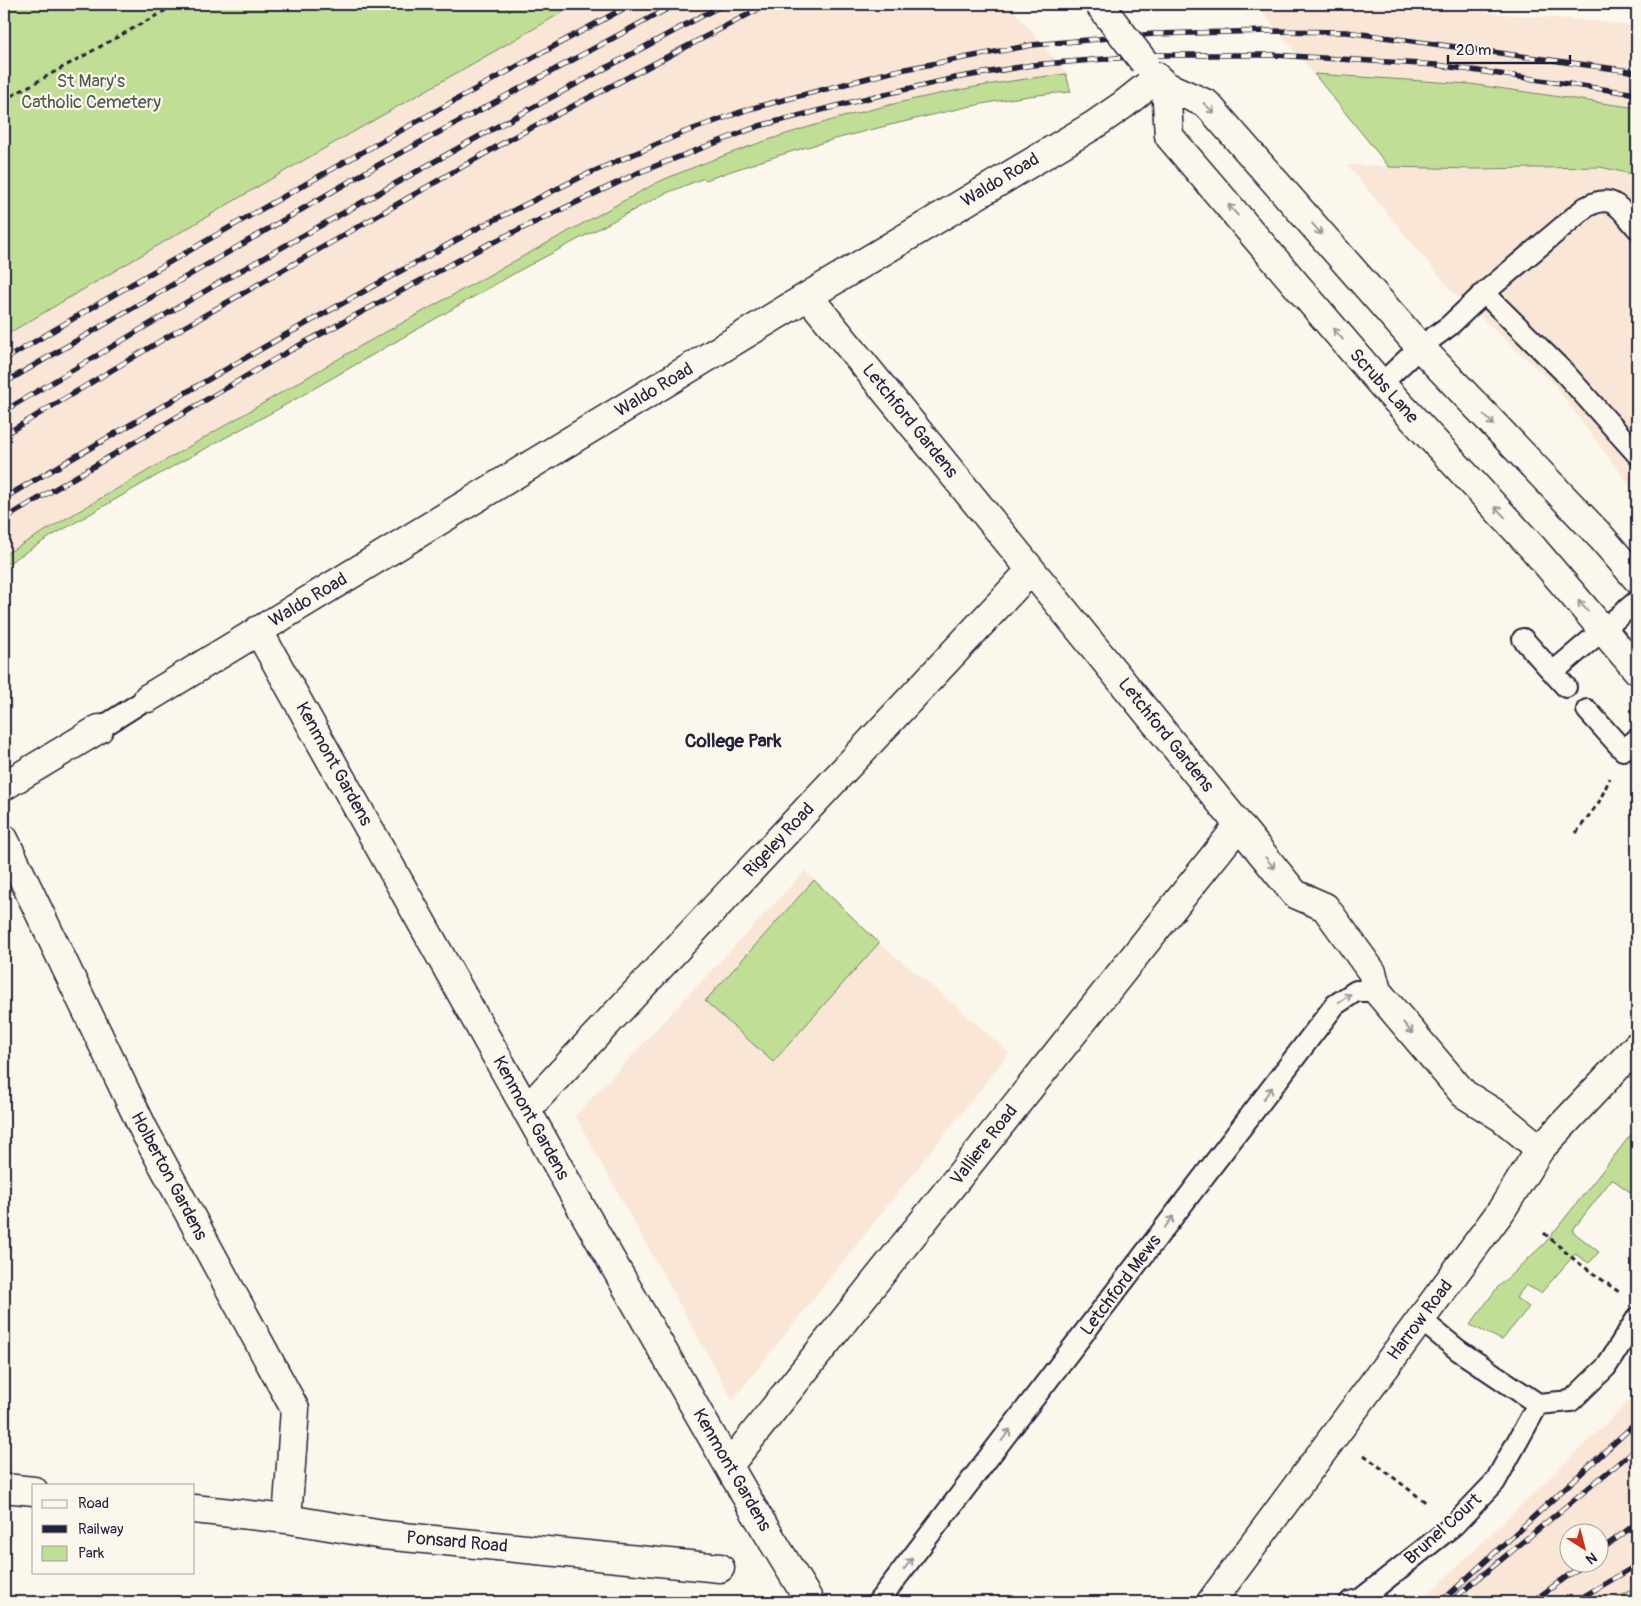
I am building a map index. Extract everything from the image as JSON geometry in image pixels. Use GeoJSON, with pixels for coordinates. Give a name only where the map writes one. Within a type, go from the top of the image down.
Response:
{"type":"FeatureCollection","features":[{"type":"Feature","properties":{"kind":"street"},"geometry":{"type":"LineString","coordinates":[[1099,4],[1156,75],[1207,104],[1420,347],[1601,537],[1637,579]]}},
{"type":"Feature","properties":{"kind":"street","name":"Waldo Road"},"geometry":{"type":"LineString","coordinates":[[148,698],[808,296],[1094,125],[1123,105],[1156,75]]}},
{"type":"Feature","properties":{"kind":"street","name":"Scrubs Lane"},"geometry":{"type":"LineString","coordinates":[[1156,75],[1169,136],[1381,384],[1533,548],[1637,670]]}},
{"type":"Feature","properties":{"kind":"street","name":"Letchford Gardens"},"geometry":{"type":"LineString","coordinates":[[808,296],[1295,894],[1325,907],[1372,972],[1377,991],[1464,1094],[1501,1117],[1540,1148]]}},
{"type":"Feature","properties":{"kind":"street","name":"Rigeley Road"},"geometry":{"type":"LineString","coordinates":[[526,1110],[1031,570]]}},
{"type":"Feature","properties":{"kind":"street","name":"Kenmont Gardens"},"geometry":{"type":"LineString","coordinates":[[258,630],[526,1110],[756,1512],[810,1602]]}},
{"type":"Feature","properties":{"kind":"street"},"geometry":{"type":"LineString","coordinates":[[4,786],[99,729]]}},
{"type":"Feature","properties":{"kind":"street","name":"Valliere Road"},"geometry":{"type":"LineString","coordinates":[[729,1465],[1239,825]]}},
{"type":"Feature","properties":{"kind":"street","name":"Holberton Gardens"},"geometry":{"type":"LineString","coordinates":[[4,839],[144,1130],[295,1409],[287,1519]]}},
{"type":"Feature","properties":{"kind":"street","name":"Harrow Road"},"geometry":{"type":"LineString","coordinates":[[1211,1602],[1501,1211],[1540,1148],[1637,1046]]}},
{"type":"Feature","properties":{"kind":"street"},"geometry":{"type":"LineString","coordinates":[[4,1488],[32,1491]]}},
{"type":"Feature","properties":{"kind":"street","name":"Ponsard Road"},"geometry":{"type":"LineString","coordinates":[[195,1509],[287,1519],[383,1535],[720,1568]]}},
{"type":"Feature","properties":{"kind":"lane"},"geometry":{"type":"LineString","coordinates":[[1381,384],[1420,347],[1449,326],[1484,293],[1586,207],[1604,200],[1613,202],[1637,228]]}},
{"type":"Feature","properties":{"kind":"lane"},"geometry":{"type":"LineString","coordinates":[[1484,293],[1563,371],[1637,454]]}},
{"type":"Feature","properties":{"kind":"lane"},"geometry":{"type":"LineString","coordinates":[[1553,672],[1637,601]]}},
{"type":"Feature","properties":{"kind":"lane"},"geometry":{"type":"LineString","coordinates":[[1522,639],[1566,687]]}},
{"type":"Feature","properties":{"kind":"lane"},"geometry":{"type":"LineString","coordinates":[[99,729],[148,698]]}},
{"type":"Feature","properties":{"kind":"lane"},"geometry":{"type":"LineString","coordinates":[[1587,710],[1630,745]]}},
{"type":"Feature","properties":{"kind":"lane","name":"Letchford Mews"},"geometry":{"type":"LineString","coordinates":[[878,1602],[1335,1005],[1356,991],[1377,991]]}},
{"type":"Feature","properties":{"kind":"lane"},"geometry":{"type":"LineString","coordinates":[[1420,1319],[1458,1350],[1538,1404],[1571,1401],[1606,1367],[1637,1318]]}},
{"type":"Feature","properties":{"kind":"lane","name":"Brunel Court"},"geometry":{"type":"LineString","coordinates":[[1350,1602],[1361,1599],[1454,1525],[1495,1482],[1538,1404]]}},
{"type":"Feature","properties":{"kind":"path"},"geometry":{"type":"LineString","coordinates":[[4,100],[178,4]]}},
{"type":"Feature","properties":{"kind":"path"},"geometry":{"type":"LineString","coordinates":[[1576,834],[1599,802],[1630,745]]}},
{"type":"Feature","properties":{"kind":"path"},"geometry":{"type":"LineString","coordinates":[[1544,1233],[1576,1261],[1622,1294]]}},
{"type":"Feature","properties":{"kind":"path"},"geometry":{"type":"LineString","coordinates":[[1362,1453],[1454,1525]]}},
{"type":"Feature","properties":{"kind":"shaded area"},"geometry":{"type":"Polygon","coordinates":[[[577,4],[1008,4],[1068,75],[1028,78],[948,92],[864,112],[806,128],[704,163],[364,344],[4,555],[4,336],[271,179],[577,4]]]}},
{"type":"Feature","properties":{"kind":"shaded area"},"geometry":{"type":"Polygon","coordinates":[[[1255,4],[1383,4],[1603,22],[1637,27],[1637,108],[1470,84],[1314,74],[1255,4]]]}},
{"type":"Feature","properties":{"kind":"shaded area"},"geometry":{"type":"Polygon","coordinates":[[[1347,165],[1474,169],[1600,167],[1637,175],[1637,495],[1552,382],[1452,291],[1347,165]]]}},
{"type":"Feature","properties":{"kind":"shaded area"},"geometry":{"type":"Polygon","coordinates":[[[805,871],[879,943],[955,1005],[1009,1053],[733,1400],[575,1116],[805,871]]]}},
{"type":"Feature","properties":{"kind":"shaded area"},"geometry":{"type":"Polygon","coordinates":[[[1637,1394],[1637,1602],[1420,1602],[1637,1394]]]}},
{"type":"Feature","properties":{"kind":"green space","name":"St Mary's Catholic Cemetery"},"geometry":{"type":"Polygon","coordinates":[[[4,4],[577,4],[271,179],[4,336],[4,4]]]}},
{"type":"Feature","properties":{"kind":"green space"},"geometry":{"type":"Polygon","coordinates":[[[1066,74],[1071,92],[988,103],[881,127],[780,155],[706,180],[704,178],[664,194],[522,269],[280,408],[177,464],[50,537],[4,566],[4,555],[364,344],[658,182],[756,144],[858,113],[962,89],[1066,74]]]}},
{"type":"Feature","properties":{"kind":"green space"},"geometry":{"type":"Polygon","coordinates":[[[1314,74],[1470,84],[1637,108],[1637,175],[1600,167],[1474,169],[1389,167],[1314,74]]]}},
{"type":"Feature","properties":{"kind":"green space"},"geometry":{"type":"Polygon","coordinates":[[[814,880],[879,943],[773,1062],[705,1001],[814,880]]]}},
{"type":"Feature","properties":{"kind":"green space"},"geometry":{"type":"Polygon","coordinates":[[[1637,1127],[1637,1197],[1612,1179],[1572,1231],[1599,1252],[1589,1263],[1575,1254],[1541,1293],[1526,1285],[1516,1298],[1529,1307],[1502,1340],[1470,1325],[1497,1288],[1546,1242],[1637,1127]]]}},
{"type":"Feature","properties":{"kind":"green space"},"geometry":{"type":"Polygon","coordinates":[[[1637,1586],[1637,1602],[1610,1602],[1635,1588],[1637,1586]]]}},
{"type":"Feature","properties":{"kind":"railway"},"geometry":{"type":"LineString","coordinates":[[4,360],[316,178],[632,4]]}},
{"type":"Feature","properties":{"kind":"railway"},"geometry":{"type":"LineString","coordinates":[[4,383],[371,169],[676,4]]}},
{"type":"Feature","properties":{"kind":"railway"},"geometry":{"type":"LineString","coordinates":[[4,411],[217,284],[478,137],[724,4]]}},
{"type":"Feature","properties":{"kind":"railway"},"geometry":{"type":"LineString","coordinates":[[4,435],[167,337],[512,138],[768,4]]}},
{"type":"Feature","properties":{"kind":"railway"},"geometry":{"type":"LineString","coordinates":[[4,498],[280,338],[478,228],[583,176],[685,132],[749,109],[895,71],[1032,45],[1154,34],[1269,31],[1347,32],[1637,72]]}},
{"type":"Feature","properties":{"kind":"railway"},"geometry":{"type":"LineString","coordinates":[[4,519],[289,351],[487,245],[640,172],[759,126],[955,78],[1032,65],[1153,55],[1274,55],[1437,65],[1637,94]]}},
{"type":"Feature","properties":{"kind":"railway"},"geometry":{"type":"LineString","coordinates":[[1441,1602],[1637,1422]]}},
{"type":"Feature","properties":{"kind":"railway"},"geometry":{"type":"LineString","coordinates":[[1457,1596],[1637,1448]]}},
{"type":"Feature","properties":{"kind":"railway"},"geometry":{"type":"LineString","coordinates":[[1608,1545],[1637,1523]]}},
{"type":"Feature","properties":{"kind":"railway"},"geometry":{"type":"LineString","coordinates":[[1574,1602],[1637,1565]]}},
{"type":"Feature","properties":{"kind":"railway"},"geometry":{"type":"LineString","coordinates":[[1532,1602],[1570,1574]]}},
{"type":"Feature","properties":{"kind":"district","name":"College Park"},"geometry":{"type":"Point","coordinates":[733,741]}}]}
